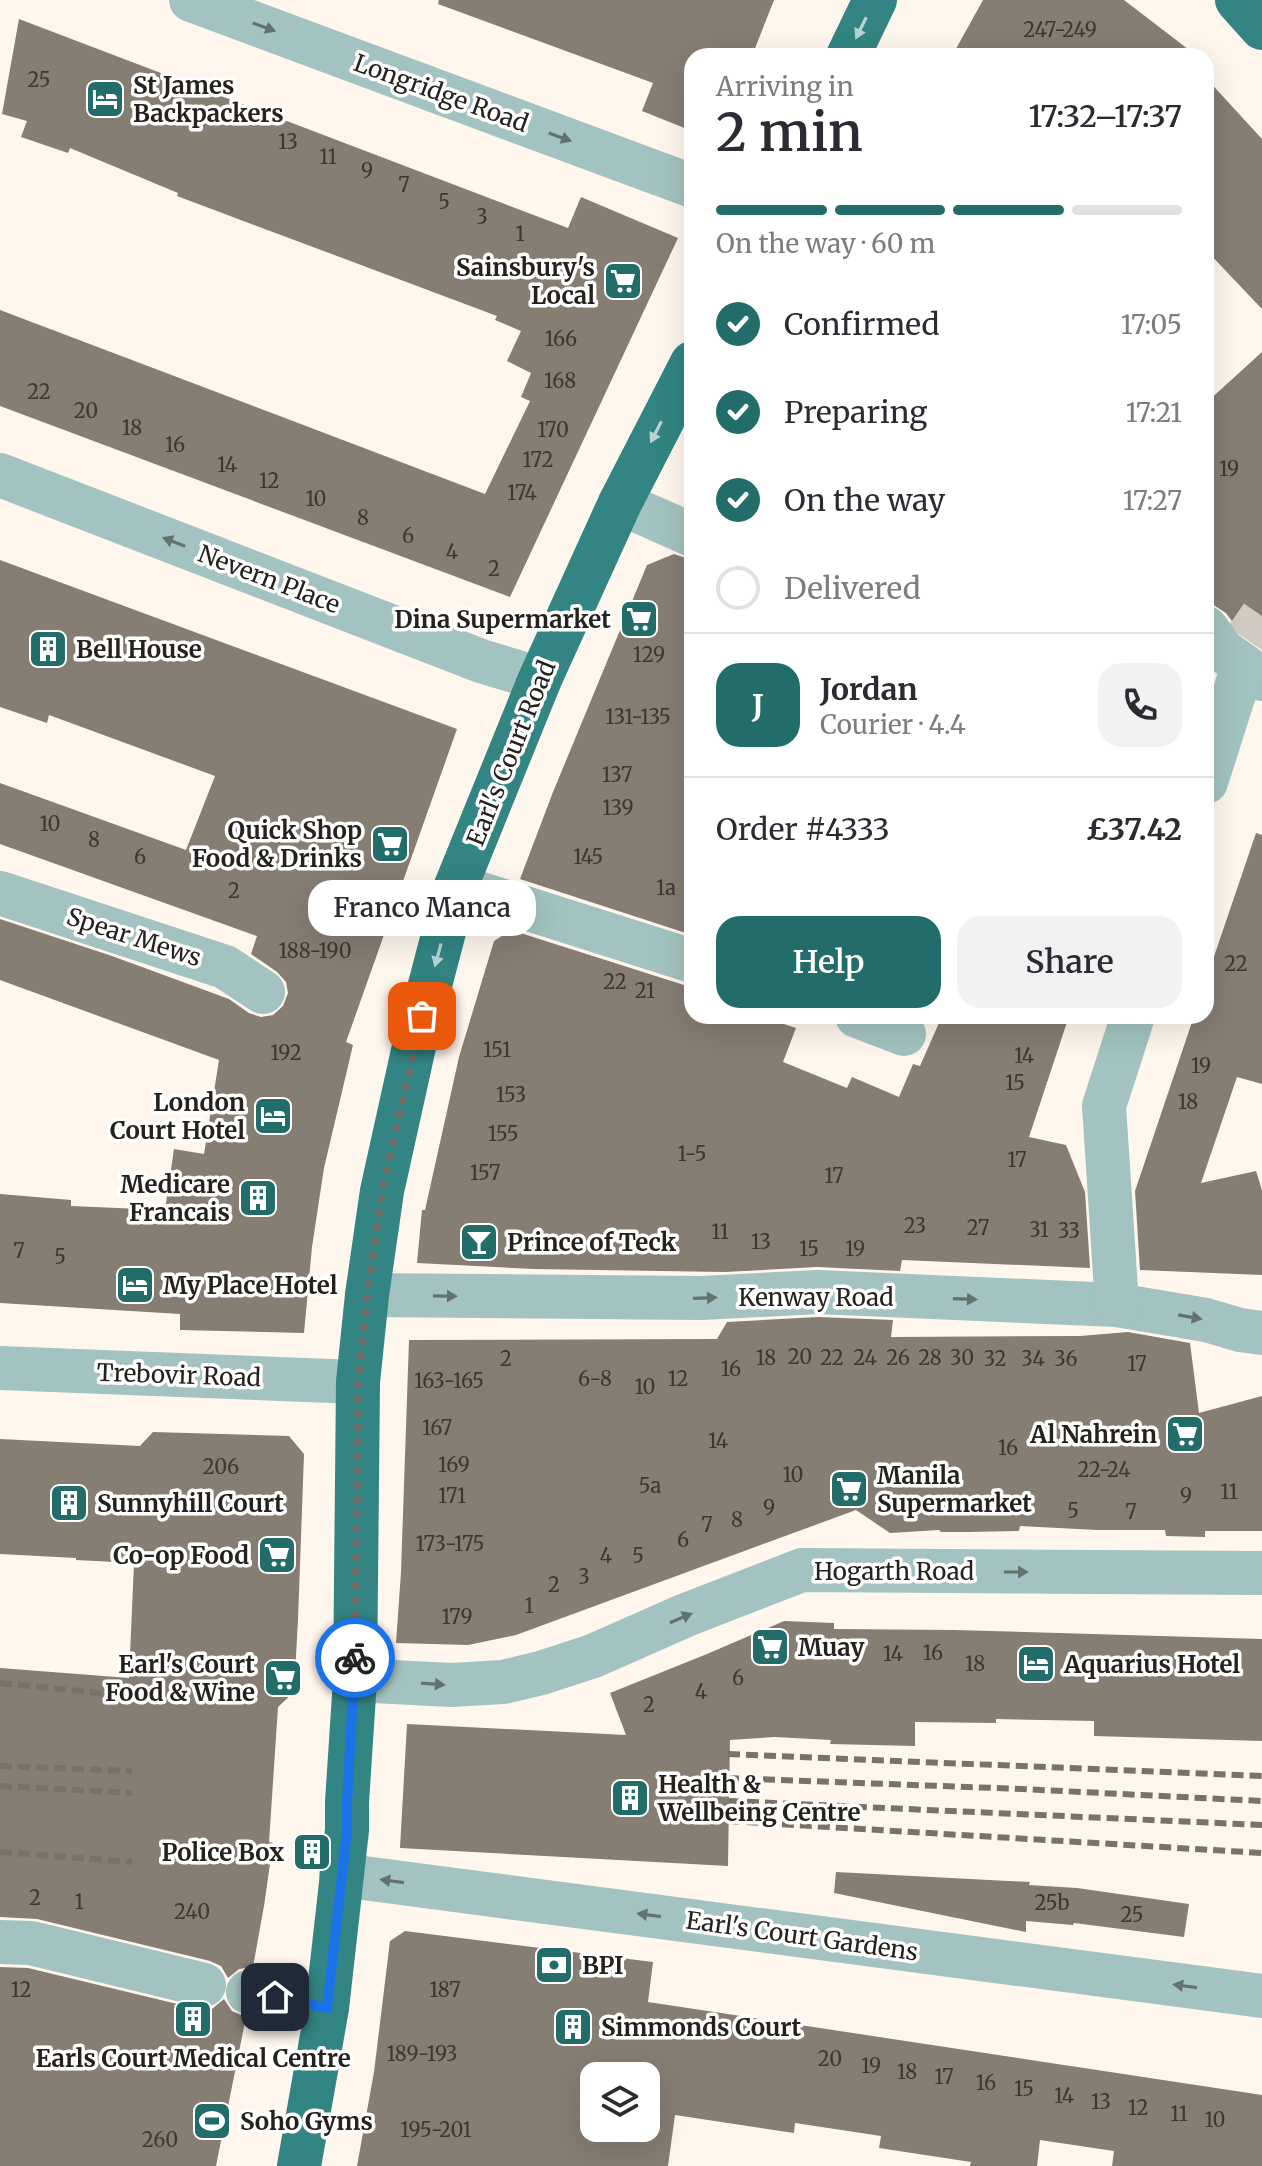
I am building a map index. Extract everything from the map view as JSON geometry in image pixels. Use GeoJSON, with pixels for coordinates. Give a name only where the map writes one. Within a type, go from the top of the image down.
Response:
{"type":"FeatureCollection","features":[{"type":"Feature","properties":{"kind":"highway"},"geometry":{"type":"LineString","coordinates":[[852,48],[875,0]]}},
{"type":"Feature","properties":{"kind":"highway"},"geometry":{"type":"LineString","coordinates":[[1237,0],[1262,28]]}},
{"type":"Feature","properties":{"kind":"highway","name":"Earl's Court Road"},"geometry":{"type":"LineString","coordinates":[[299,2166],[327,2008],[347,1830],[355,1680],[358,1382],[385,1176],[415,1042],[456,886],[540,679],[620,503],[684,379]]}},
{"type":"Feature","properties":{"kind":"street","name":"Longridge Road"},"geometry":{"type":"LineString","coordinates":[[191,0],[684,183]]}},
{"type":"Feature","properties":{"kind":"street","name":"Nevern Place"},"geometry":{"type":"LineString","coordinates":[[0,475],[481,661],[540,679]]}},
{"type":"Feature","properties":{"kind":"street"},"geometry":{"type":"LineString","coordinates":[[620,503],[684,531]]}},
{"type":"Feature","properties":{"kind":"street"},"geometry":{"type":"LineString","coordinates":[[1214,747],[1236,652]]}},
{"type":"Feature","properties":{"kind":"street"},"geometry":{"type":"LineString","coordinates":[[456,886],[684,958]]}},
{"type":"Feature","properties":{"kind":"street","name":"Spear Mews"},"geometry":{"type":"LineString","coordinates":[[0,893],[225,967],[263,992]]}},
{"type":"Feature","properties":{"kind":"street"},"geometry":{"type":"LineString","coordinates":[[878,1024],[904,1034]]}},
{"type":"Feature","properties":{"kind":"street"},"geometry":{"type":"LineString","coordinates":[[1117,1305],[1104,1106],[1130,1024]]}},
{"type":"Feature","properties":{"kind":"street","name":"Kenway Road"},"geometry":{"type":"LineString","coordinates":[[367,1295],[701,1298],[818,1292],[1117,1305],[1262,1333]]}},
{"type":"Feature","properties":{"kind":"street","name":"Trebovir Road"},"geometry":{"type":"LineString","coordinates":[[0,1368],[358,1382]]}},
{"type":"Feature","properties":{"kind":"street","name":"Hogarth Road"},"geometry":{"type":"LineString","coordinates":[[355,1680],[451,1685],[503,1682],[541,1673],[593,1656],[686,1615],[802,1570],[1262,1573]]}},
{"type":"Feature","properties":{"kind":"street","name":"Earl's Court Gardens"},"geometry":{"type":"LineString","coordinates":[[341,1875],[1262,1996]]}},
{"type":"Feature","properties":{"kind":"street"},"geometry":{"type":"LineString","coordinates":[[0,1942],[31,1943],[204,1985]]}},
{"type":"Feature","properties":{"kind":"street"},"geometry":{"type":"LineString","coordinates":[[248,1992],[327,2008]]}},
{"type":"Feature","properties":{"kind":"building"},"geometry":{"type":"Polygon","coordinates":[[[439,0],[774,0],[755,48],[684,48],[684,128],[642,111],[653,83],[438,4],[439,0]]]}},
{"type":"Feature","properties":{"kind":"building"},"geometry":{"type":"Polygon","coordinates":[[[983,0],[1124,0],[1187,48],[956,48],[983,0]]]}},
{"type":"Feature","properties":{"kind":"building"},"geometry":{"type":"Polygon","coordinates":[[[19,19],[568,228],[581,197],[678,238],[510,597],[0,406],[0,310],[485,494],[530,401],[521,397],[531,373],[507,361],[521,331],[495,320],[497,316],[177,196],[178,193],[70,148],[68,153],[21,137],[27,121],[2,114],[19,19]]]}},
{"type":"Feature","properties":{"kind":"building"},"geometry":{"type":"Polygon","coordinates":[[[1214,87],[1262,139],[1262,309],[1214,258],[1214,87]]]}},
{"type":"Feature","properties":{"kind":"building"},"geometry":{"type":"Polygon","coordinates":[[[1262,352],[1262,648],[1240,632],[1226,613],[1214,605],[1214,396],[1262,352]]]}},
{"type":"Feature","properties":{"kind":"building"},"geometry":{"type":"Polygon","coordinates":[[[674,554],[684,557],[684,932],[520,879],[647,565],[674,554]]]}},
{"type":"Feature","properties":{"kind":"building"},"geometry":{"type":"Polygon","coordinates":[[[0,560],[457,729],[346,1042],[353,1045],[324,1168],[312,1247],[304,1333],[180,1330],[180,1314],[0,1303],[0,1194],[71,1200],[71,1206],[165,1210],[174,1149],[204,1154],[219,1060],[0,980],[0,919],[229,999],[261,1017],[273,1015],[283,1006],[288,993],[286,982],[277,972],[251,954],[257,936],[0,844],[0,783],[186,850],[215,776],[49,715],[47,723],[0,707],[0,560]]]}},
{"type":"Feature","properties":{"kind":"building"},"geometry":{"type":"Polygon","coordinates":[[[1256,833],[1262,835],[1262,1084],[1237,1077],[1201,1183],[1256,1171],[1262,1190],[1262,1275],[1140,1270],[1135,1191],[1191,1024],[1214,1024],[1214,956],[1256,833]]]}},
{"type":"Feature","properties":{"kind":"building"},"geometry":{"type":"Polygon","coordinates":[[[511,930],[684,985],[684,1024],[784,1024],[796,1028],[783,1062],[847,1088],[852,1077],[899,1097],[913,1064],[920,1066],[938,1024],[1066,1024],[1029,1137],[1066,1145],[1085,1192],[1090,1268],[902,1260],[900,1271],[817,1267],[725,1272],[534,1269],[417,1263],[422,1210],[425,1210],[459,1057],[494,941],[511,930]]]}},
{"type":"Feature","properties":{"kind":"building"},"geometry":{"type":"Polygon","coordinates":[[[818,1317],[893,1320],[891,1337],[1080,1336],[1128,1332],[1190,1343],[1199,1413],[1262,1396],[1262,1531],[1205,1531],[1205,1537],[1166,1536],[1165,1530],[1020,1526],[1019,1531],[890,1533],[856,1510],[516,1635],[468,1645],[396,1643],[409,1340],[717,1339],[727,1322],[818,1317]]]}},
{"type":"Feature","properties":{"kind":"building"},"geometry":{"type":"Polygon","coordinates":[[[153,1432],[289,1436],[304,1454],[294,1692],[278,1707],[269,1842],[273,1843],[264,1906],[253,1967],[239,1969],[228,1978],[221,1966],[210,1961],[37,1919],[0,1917],[0,1668],[129,1678],[134,1563],[0,1554],[0,1439],[140,1446],[153,1432]]]}},
{"type":"Feature","properties":{"kind":"building"},"geometry":{"type":"Polygon","coordinates":[[[784,1621],[834,1623],[834,1629],[1262,1639],[1262,1741],[1094,1736],[1094,1721],[996,1719],[996,1723],[915,1722],[915,1746],[830,1744],[831,1740],[775,1737],[730,1740],[728,1866],[400,1848],[407,1724],[626,1735],[610,1693],[784,1621]]]}},
{"type":"Feature","properties":{"kind":"building"},"geometry":{"type":"Polygon","coordinates":[[[836,1872],[1030,1882],[1029,1885],[1077,1888],[1189,1904],[1184,1937],[1074,1923],[1026,1921],[1026,1932],[834,1893],[836,1872]]]}},
{"type":"Feature","properties":{"kind":"building"},"geometry":{"type":"Polygon","coordinates":[[[405,1931],[653,1962],[648,2002],[1262,2095],[1262,2166],[1112,2166],[1114,2151],[1040,2140],[1037,2166],[970,2166],[971,2162],[879,2148],[881,2136],[795,2123],[794,2133],[675,2115],[668,2166],[357,2166],[374,2072],[390,1941],[405,1931]]]}},
{"type":"Feature","properties":{"kind":"building"},"geometry":{"type":"Polygon","coordinates":[[[0,1967],[28,1968],[198,2009],[212,2009],[224,1999],[232,2011],[246,2017],[216,2166],[0,2166],[0,1967]]]}},
{"type":"Feature","properties":{"kind":"tunnel"},"geometry":{"type":"LineString","coordinates":[[1246,639],[1262,616]]}},
{"type":"Feature","properties":{"kind":"railway"},"geometry":{"type":"LineString","coordinates":[[0,1683],[133,1699]]}},
{"type":"Feature","properties":{"kind":"railway"},"geometry":{"type":"LineString","coordinates":[[728,1754],[1262,1776]]}},
{"type":"Feature","properties":{"kind":"railway"},"geometry":{"type":"LineString","coordinates":[[0,1766],[132,1771]]}},
{"type":"Feature","properties":{"kind":"railway"},"geometry":{"type":"LineString","coordinates":[[727,1778],[1262,1801]]}},
{"type":"Feature","properties":{"kind":"railway"},"geometry":{"type":"LineString","coordinates":[[0,1786],[132,1793]]}},
{"type":"Feature","properties":{"kind":"railway"},"geometry":{"type":"LineString","coordinates":[[729,1801],[1262,1825]]}},
{"type":"Feature","properties":{"kind":"railway"},"geometry":{"type":"LineString","coordinates":[[728,1821],[1262,1853]]}},
{"type":"Feature","properties":{"kind":"railway"},"geometry":{"type":"LineString","coordinates":[[0,1852],[132,1862]]}},
{"type":"Feature","properties":{"kind":"way so far"},"geometry":{"type":"LineString","coordinates":[[355,1658],[358,1382],[367,1295],[382,1191],[422,1016]]}},
{"type":"Feature","properties":{"kind":"place","name":"St James Backpackers"},"geometry":{"type":"Point","coordinates":[105,99]}},
{"type":"Feature","properties":{"kind":"place","name":"Sainsbury's Local"},"geometry":{"type":"Point","coordinates":[623,281]}},
{"type":"Feature","properties":{"kind":"place","name":"Dina Supermarket"},"geometry":{"type":"Point","coordinates":[639,619]}},
{"type":"Feature","properties":{"kind":"place","name":"Bell House"},"geometry":{"type":"Point","coordinates":[48,649]}},
{"type":"Feature","properties":{"kind":"place","name":"Quick Shop Food & Drinks"},"geometry":{"type":"Point","coordinates":[390,844]}},
{"type":"Feature","properties":{"kind":"place","name":"Franco Manca"},"geometry":{"type":"Point","coordinates":[422,1016]}},
{"type":"Feature","properties":{"kind":"place","name":"London Court Hotel"},"geometry":{"type":"Point","coordinates":[273,1116]}},
{"type":"Feature","properties":{"kind":"place","name":"Medicare Francais"},"geometry":{"type":"Point","coordinates":[258,1198]}},
{"type":"Feature","properties":{"kind":"place","name":"Prince of Teck"},"geometry":{"type":"Point","coordinates":[479,1242]}},
{"type":"Feature","properties":{"kind":"place","name":"My Place Hotel"},"geometry":{"type":"Point","coordinates":[135,1285]}},
{"type":"Feature","properties":{"kind":"place","name":"Al Nahrein"},"geometry":{"type":"Point","coordinates":[1185,1434]}},
{"type":"Feature","properties":{"kind":"place","name":"Manila Supermarket"},"geometry":{"type":"Point","coordinates":[849,1489]}},
{"type":"Feature","properties":{"kind":"place","name":"Sunnyhill Court"},"geometry":{"type":"Point","coordinates":[69,1503]}},
{"type":"Feature","properties":{"kind":"place","name":"Co-op Food"},"geometry":{"type":"Point","coordinates":[277,1555]}},
{"type":"Feature","properties":{"kind":"place","name":"Muay"},"geometry":{"type":"Point","coordinates":[770,1647]}},
{"type":"Feature","properties":{"kind":"place","name":"Aquarius Hotel"},"geometry":{"type":"Point","coordinates":[1036,1664]}},
{"type":"Feature","properties":{"kind":"place","name":"Earl's Court Food & Wine"},"geometry":{"type":"Point","coordinates":[283,1678]}},
{"type":"Feature","properties":{"kind":"place","name":"Health & Wellbeing Centre"},"geometry":{"type":"Point","coordinates":[630,1798]}},
{"type":"Feature","properties":{"kind":"place","name":"Police Box"},"geometry":{"type":"Point","coordinates":[312,1852]}},
{"type":"Feature","properties":{"kind":"place","name":"BPI"},"geometry":{"type":"Point","coordinates":[554,1965]}},
{"type":"Feature","properties":{"kind":"place","name":"Earls Court Medical Centre"},"geometry":{"type":"Point","coordinates":[193,2019]}},
{"type":"Feature","properties":{"kind":"place","name":"Simmonds Court"},"geometry":{"type":"Point","coordinates":[573,2027]}},
{"type":"Feature","properties":{"kind":"place","name":"Soho Gyms"},"geometry":{"type":"Point","coordinates":[212,2121]}},
{"type":"Feature","properties":{"kind":"route"},"geometry":{"type":"LineString","coordinates":[[275,1997],[327,2008],[347,1830],[355,1658]]}}]}
